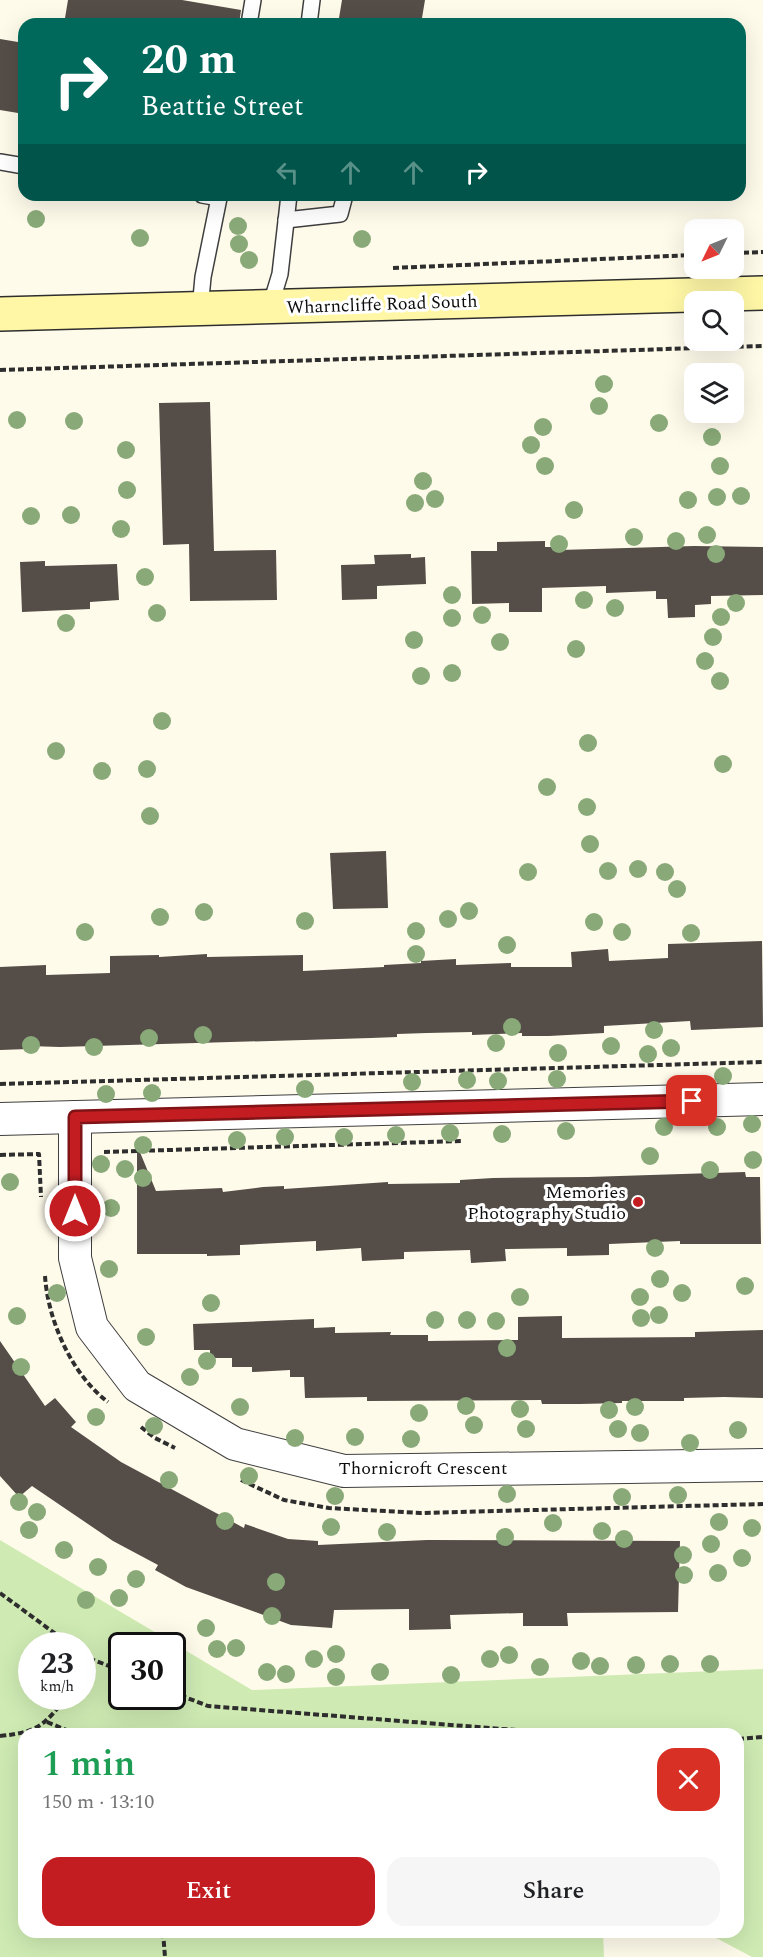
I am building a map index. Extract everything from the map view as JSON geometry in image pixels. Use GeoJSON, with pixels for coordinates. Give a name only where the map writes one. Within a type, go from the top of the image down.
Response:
{"type":"FeatureCollection","features":[{"type":"Feature","properties":{"kind":"main road","name":"Wharncliffe Road South"},"geometry":{"type":"LineString","coordinates":[[0,314],[763,293]]}},
{"type":"Feature","properties":{"kind":"street"},"geometry":{"type":"LineString","coordinates":[[0,1119],[763,1099]]}},
{"type":"Feature","properties":{"kind":"street","name":"Thornicroft Crescent"},"geometry":{"type":"LineString","coordinates":[[75,1117],[75,1258],[92,1327],[137,1386],[235,1444],[344,1471],[763,1465]]}},
{"type":"Feature","properties":{"kind":"lane"},"geometry":{"type":"LineString","coordinates":[[250,18],[253,0]]}},
{"type":"Feature","properties":{"kind":"lane"},"geometry":{"type":"LineString","coordinates":[[310,18],[312,0]]}},
{"type":"Feature","properties":{"kind":"lane"},"geometry":{"type":"LineString","coordinates":[[0,162],[18,165]]}},
{"type":"Feature","properties":{"kind":"lane"},"geometry":{"type":"LineString","coordinates":[[200,309],[202,277],[218,201]]}},
{"type":"Feature","properties":{"kind":"lane"},"geometry":{"type":"LineString","coordinates":[[270,307],[280,273],[288,201]]}},
{"type":"Feature","properties":{"kind":"lane"},"geometry":{"type":"LineString","coordinates":[[286,220],[340,214],[343,201]]}},
{"type":"Feature","properties":{"kind":"path"},"geometry":{"type":"LineString","coordinates":[[744,253],[763,252]]}},
{"type":"Feature","properties":{"kind":"path"},"geometry":{"type":"LineString","coordinates":[[0,370],[763,346]]}},
{"type":"Feature","properties":{"kind":"path"},"geometry":{"type":"LineString","coordinates":[[0,1084],[763,1062]]}},
{"type":"Feature","properties":{"kind":"path"},"geometry":{"type":"LineString","coordinates":[[95,1152],[465,1141]]}},
{"type":"Feature","properties":{"kind":"path"},"geometry":{"type":"LineString","coordinates":[[0,1155],[39,1154],[41,1202]]}},
{"type":"Feature","properties":{"kind":"path"},"geometry":{"type":"LineString","coordinates":[[45,1274],[46,1298],[62,1343],[94,1391],[111,1405]]}},
{"type":"Feature","properties":{"kind":"path"},"geometry":{"type":"LineString","coordinates":[[137,1424],[155,1438],[183,1452]]}},
{"type":"Feature","properties":{"kind":"path"},"geometry":{"type":"LineString","coordinates":[[232,1475],[284,1500],[329,1508],[420,1513],[763,1504]]}},
{"type":"Feature","properties":{"kind":"path"},"geometry":{"type":"LineString","coordinates":[[0,1593],[53,1632]]}},
{"type":"Feature","properties":{"kind":"path"},"geometry":{"type":"LineString","coordinates":[[186,1697],[208,1706],[490,1728]]}},
{"type":"Feature","properties":{"kind":"path"},"geometry":{"type":"LineString","coordinates":[[34,1728],[47,1722],[56,1710]]}},
{"type":"Feature","properties":{"kind":"path"},"geometry":{"type":"LineString","coordinates":[[47,1722],[62,1728]]}},
{"type":"Feature","properties":{"kind":"path"},"geometry":{"type":"LineString","coordinates":[[0,1736],[18,1734]]}},
{"type":"Feature","properties":{"kind":"path"},"geometry":{"type":"LineString","coordinates":[[744,1739],[763,1737]]}},
{"type":"Feature","properties":{"kind":"path"},"geometry":{"type":"LineString","coordinates":[[163,1938],[165,1957]]}},
{"type":"Feature","properties":{"kind":"green space"},"geometry":{"type":"Polygon","coordinates":[[[0,1540],[155,1632],[108,1632],[108,1710],[186,1710],[186,1651],[252,1690],[763,1669],[763,1957],[752,1957],[716,1938],[744,1938],[744,1728],[18,1728],[18,1938],[603,1938],[604,1957],[0,1957],[0,1540]]]}},
{"type":"Feature","properties":{"kind":"building"},"geometry":{"type":"Polygon","coordinates":[[[68,0],[182,0],[241,10],[240,18],[65,18],[68,0]]]}},
{"type":"Feature","properties":{"kind":"building"},"geometry":{"type":"Polygon","coordinates":[[[342,0],[425,0],[422,18],[339,18],[342,0]]]}},
{"type":"Feature","properties":{"kind":"building"},"geometry":{"type":"Polygon","coordinates":[[[0,39],[18,42],[18,113],[0,110],[0,39]]]}},
{"type":"Feature","properties":{"kind":"building"},"geometry":{"type":"Polygon","coordinates":[[[210,402],[214,551],[276,550],[277,600],[190,601],[189,544],[163,545],[159,403],[210,402]]]}},
{"type":"Feature","properties":{"kind":"building"},"geometry":{"type":"Polygon","coordinates":[[[545,541],[545,547],[560,547],[560,550],[694,546],[763,547],[763,595],[711,596],[711,604],[695,605],[695,617],[668,618],[667,599],[656,599],[656,591],[606,593],[606,586],[542,588],[542,612],[509,612],[509,603],[472,604],[471,551],[497,551],[497,542],[545,541]]]}},
{"type":"Feature","properties":{"kind":"building"},"geometry":{"type":"Polygon","coordinates":[[[411,554],[411,558],[425,557],[426,584],[377,586],[377,599],[342,600],[341,565],[375,564],[374,555],[411,554]]]}},
{"type":"Feature","properties":{"kind":"building"},"geometry":{"type":"Polygon","coordinates":[[[45,561],[45,566],[117,564],[119,600],[90,602],[90,609],[22,612],[20,562],[45,561]]]}},
{"type":"Feature","properties":{"kind":"building"},"geometry":{"type":"Polygon","coordinates":[[[386,851],[388,908],[333,909],[330,853],[386,851]]]}},
{"type":"Feature","properties":{"kind":"building"},"geometry":{"type":"Polygon","coordinates":[[[762,941],[763,1027],[691,1030],[690,1021],[604,1026],[604,1033],[549,1036],[522,1036],[522,1033],[472,1035],[472,1032],[427,1033],[371,1038],[28,1046],[28,1049],[0,1050],[0,967],[46,965],[46,975],[110,973],[110,956],[159,955],[159,957],[207,954],[207,957],[303,955],[303,971],[384,967],[384,965],[456,959],[456,965],[511,963],[511,967],[572,967],[571,952],[608,949],[609,961],[668,958],[668,944],[762,941]]]}},
{"type":"Feature","properties":{"kind":"building"},"geometry":{"type":"Polygon","coordinates":[[[137,1145],[156,1191],[222,1188],[223,1192],[263,1187],[284,1186],[284,1189],[388,1182],[388,1184],[460,1183],[460,1180],[493,1178],[745,1172],[746,1177],[760,1177],[761,1244],[680,1244],[680,1241],[609,1244],[609,1255],[567,1256],[567,1248],[505,1249],[506,1261],[471,1263],[470,1250],[404,1252],[404,1259],[362,1261],[361,1248],[316,1251],[316,1241],[240,1245],[240,1255],[137,1254],[137,1145]]]}},
{"type":"Feature","properties":{"kind":"building"},"geometry":{"type":"Polygon","coordinates":[[[562,1316],[562,1338],[695,1337],[695,1332],[763,1330],[763,1398],[684,1398],[684,1401],[542,1404],[541,1400],[367,1401],[367,1397],[305,1398],[304,1377],[290,1377],[290,1370],[252,1372],[252,1367],[232,1367],[232,1358],[210,1358],[210,1350],[194,1350],[193,1324],[314,1319],[314,1328],[335,1327],[335,1333],[391,1332],[390,1335],[428,1335],[428,1341],[518,1340],[518,1317],[562,1316]]]}},
{"type":"Feature","properties":{"kind":"building"},"geometry":{"type":"Polygon","coordinates":[[[0,1341],[45,1406],[55,1398],[76,1422],[71,1427],[121,1462],[244,1528],[245,1524],[288,1539],[318,1541],[318,1545],[427,1540],[680,1541],[678,1612],[567,1613],[568,1626],[523,1626],[523,1613],[450,1615],[451,1629],[409,1630],[409,1609],[334,1610],[332,1628],[291,1625],[186,1587],[155,1570],[158,1565],[113,1541],[32,1486],[19,1497],[0,1476],[0,1341]]]}},
{"type":"Feature","properties":{"kind":"place","name":"Memories Photography Studio"},"geometry":{"type":"Point","coordinates":[638,1202]}},
{"type":"Feature","properties":{"kind":"route"},"geometry":{"type":"LineString","coordinates":[[75,1211],[75,1117],[692,1101]]}}]}
